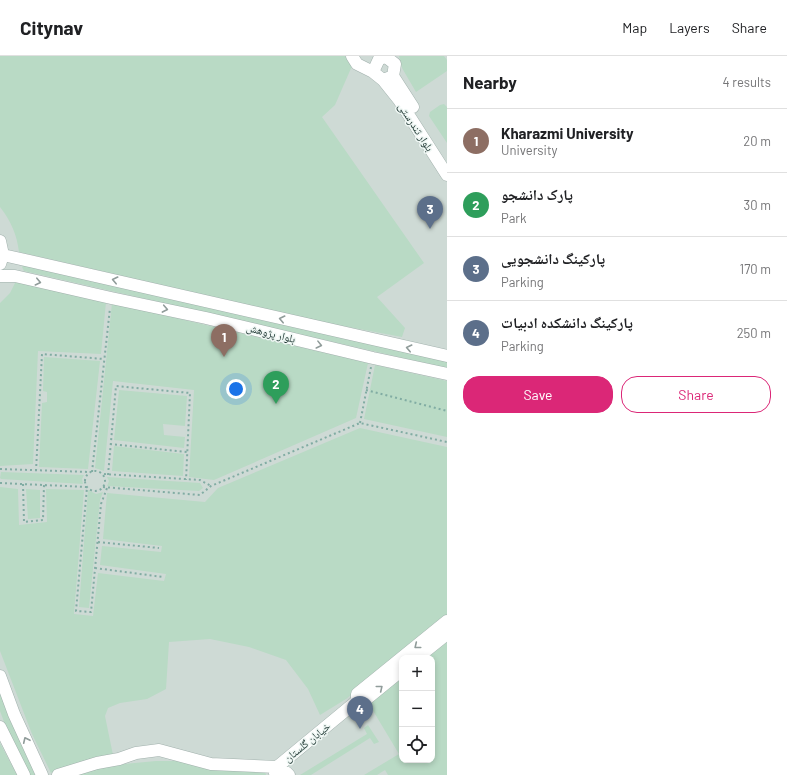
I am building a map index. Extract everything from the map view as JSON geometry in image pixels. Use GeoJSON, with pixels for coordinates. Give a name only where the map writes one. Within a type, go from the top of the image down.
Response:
{"type":"FeatureCollection","features":[{"type":"Feature","properties":{"kind":"lane"},"geometry":{"type":"LineString","coordinates":[[352,56],[357,64],[388,78],[395,64],[386,57],[370,63],[362,61],[359,56]]}},
{"type":"Feature","properties":{"kind":"lane"},"geometry":{"type":"LineString","coordinates":[[373,72],[379,59]]}},
{"type":"Feature","properties":{"kind":"lane","name":"بلوار تندرستی"},"geometry":{"type":"LineString","coordinates":[[388,78],[447,160]]}},
{"type":"Feature","properties":{"kind":"lane","name":"بلوار تندرستی"},"geometry":{"type":"LineString","coordinates":[[388,78],[399,100],[447,175]]}},
{"type":"Feature","properties":{"kind":"lane"},"geometry":{"type":"LineString","coordinates":[[0,241],[2,259]]}},
{"type":"Feature","properties":{"kind":"lane","name":"بلوار پژوهش"},"geometry":{"type":"LineString","coordinates":[[2,259],[447,356]]}},
{"type":"Feature","properties":{"kind":"lane","name":"بلوار پژوهش"},"geometry":{"type":"LineString","coordinates":[[0,276],[15,276],[206,318],[447,374]]}},
{"type":"Feature","properties":{"kind":"lane","name":"خیابان گلستان"},"geometry":{"type":"LineString","coordinates":[[276,771],[357,697],[447,621]]}},
{"type":"Feature","properties":{"kind":"lane"},"geometry":{"type":"LineString","coordinates":[[421,655],[447,634]]}},
{"type":"Feature","properties":{"kind":"lane","name":"خیابان گلستان"},"geometry":{"type":"LineString","coordinates":[[357,697],[364,701],[399,672]]}},
{"type":"Feature","properties":{"kind":"lane"},"geometry":{"type":"LineString","coordinates":[[0,676],[14,714],[42,775]]}},
{"type":"Feature","properties":{"kind":"lane"},"geometry":{"type":"LineString","coordinates":[[0,727],[24,775]]}},
{"type":"Feature","properties":{"kind":"lane"},"geometry":{"type":"LineString","coordinates":[[58,775],[136,753],[159,750],[211,764],[276,771]]}},
{"type":"Feature","properties":{"kind":"lane","name":"خیابان گلستان"},"geometry":{"type":"LineString","coordinates":[[276,771],[288,773],[289,775]]}},
{"type":"Feature","properties":{"kind":"path"},"geometry":{"type":"LineString","coordinates":[[92,472],[111,298]]}},
{"type":"Feature","properties":{"kind":"path"},"geometry":{"type":"LineString","coordinates":[[36,470],[42,354],[104,359]]}},
{"type":"Feature","properties":{"kind":"path"},"geometry":{"type":"LineString","coordinates":[[360,423],[373,358]]}},
{"type":"Feature","properties":{"kind":"path"},"geometry":{"type":"LineString","coordinates":[[108,475],[116,386],[190,393],[186,480]]}},
{"type":"Feature","properties":{"kind":"path"},"geometry":{"type":"LineString","coordinates":[[366,390],[447,411]]}},
{"type":"Feature","properties":{"kind":"path"},"geometry":{"type":"LineString","coordinates":[[103,487],[200,495],[211,486],[360,423],[447,442]]}},
{"type":"Feature","properties":{"kind":"path"},"geometry":{"type":"LineString","coordinates":[[110,444],[188,452]]}},
{"type":"Feature","properties":{"kind":"path"},"geometry":{"type":"LineString","coordinates":[[0,469],[89,472],[96,470],[108,475],[200,480],[211,486]]}},
{"type":"Feature","properties":{"kind":"path"},"geometry":{"type":"LineString","coordinates":[[89,472],[85,480],[87,487],[76,611],[91,612],[102,504],[108,488]]}},
{"type":"Feature","properties":{"kind":"path"},"geometry":{"type":"LineString","coordinates":[[0,483],[87,487],[94,492],[102,489],[106,482],[104,474]]}},
{"type":"Feature","properties":{"kind":"path"},"geometry":{"type":"LineString","coordinates":[[23,484],[24,522],[43,520],[44,485]]}},
{"type":"Feature","properties":{"kind":"path"},"geometry":{"type":"LineString","coordinates":[[98,542],[159,548]]}},
{"type":"Feature","properties":{"kind":"path"},"geometry":{"type":"LineString","coordinates":[[95,568],[163,577]]}},
{"type":"Feature","properties":{"kind":"shaded area"},"geometry":{"type":"Polygon","coordinates":[[[0,56],[447,56],[447,775],[0,775],[0,56]]]}},
{"type":"Feature","properties":{"kind":"green space"},"geometry":{"type":"Polygon","coordinates":[[[0,56],[345,56],[352,66],[335,105],[322,117],[424,263],[377,297],[405,328],[402,337],[327,323],[19,252],[13,228],[0,207],[0,56]]]}},
{"type":"Feature","properties":{"kind":"green space"},"geometry":{"type":"Polygon","coordinates":[[[399,56],[444,56],[447,60],[447,71],[416,92],[402,68],[399,56]]]}},
{"type":"Feature","properties":{"kind":"green space"},"geometry":{"type":"Polygon","coordinates":[[[444,104],[447,107],[447,143],[429,116],[430,112],[444,104]]]}},
{"type":"Feature","properties":{"kind":"green space"},"geometry":{"type":"Polygon","coordinates":[[[24,264],[447,362],[447,368],[24,271],[22,267],[24,264]]]}},
{"type":"Feature","properties":{"kind":"green space"},"geometry":{"type":"Polygon","coordinates":[[[16,281],[106,302],[101,354],[38,351],[33,464],[0,466],[0,303],[10,293],[16,281]]]}},
{"type":"Feature","properties":{"kind":"green space"},"geometry":{"type":"Polygon","coordinates":[[[112,303],[368,363],[356,418],[214,480],[189,477],[194,390],[113,381],[104,471],[95,468],[112,303]]]}},
{"type":"Feature","properties":{"kind":"green space"},"geometry":{"type":"Polygon","coordinates":[[[44,357],[100,361],[88,469],[39,467],[42,403],[47,402],[47,392],[43,391],[44,357]]]}},
{"type":"Feature","properties":{"kind":"green space"},"geometry":{"type":"Polygon","coordinates":[[[375,365],[447,381],[447,437],[364,419],[375,365]]]}},
{"type":"Feature","properties":{"kind":"green space"},"geometry":{"type":"Polygon","coordinates":[[[119,390],[187,396],[185,426],[163,424],[164,435],[185,437],[184,448],[114,440],[119,390]]]}},
{"type":"Feature","properties":{"kind":"green space"},"geometry":{"type":"Polygon","coordinates":[[[360,428],[447,447],[447,617],[346,699],[320,715],[308,689],[286,660],[249,647],[210,639],[169,642],[166,689],[147,699],[120,703],[108,708],[105,716],[113,755],[79,762],[51,773],[32,734],[0,651],[0,487],[18,489],[19,525],[47,522],[46,489],[84,490],[74,614],[93,616],[98,573],[164,581],[166,574],[100,565],[102,546],[161,552],[162,546],[103,539],[107,493],[205,502],[218,488],[360,428]]]}},
{"type":"Feature","properties":{"kind":"green space"},"geometry":{"type":"Polygon","coordinates":[[[114,446],[184,454],[183,476],[112,471],[114,446]]]}},
{"type":"Feature","properties":{"kind":"green space"},"geometry":{"type":"Polygon","coordinates":[[[1,472],[84,475],[82,479],[83,484],[1,479],[1,472]]]}},
{"type":"Feature","properties":{"kind":"green space"},"geometry":{"type":"Polygon","coordinates":[[[107,477],[200,483],[203,488],[199,491],[107,486],[109,481],[107,477]]]}},
{"type":"Feature","properties":{"kind":"green space"},"geometry":{"type":"Polygon","coordinates":[[[26,489],[40,490],[40,518],[28,519],[26,489]]]}},
{"type":"Feature","properties":{"kind":"green space"},"geometry":{"type":"Polygon","coordinates":[[[88,490],[96,494],[103,492],[100,500],[89,608],[79,607],[88,490]]]}},
{"type":"Feature","properties":{"kind":"green space"},"geometry":{"type":"Polygon","coordinates":[[[447,642],[447,775],[388,775],[385,770],[377,775],[364,775],[399,754],[399,763],[435,763],[435,655],[431,655],[447,642]]]}},
{"type":"Feature","properties":{"kind":"green space"},"geometry":{"type":"Polygon","coordinates":[[[399,680],[399,754],[369,704],[399,680]]]}},
{"type":"Feature","properties":{"kind":"green space"},"geometry":{"type":"Polygon","coordinates":[[[0,688],[38,775],[29,775],[9,735],[0,711],[0,688]]]}},
{"type":"Feature","properties":{"kind":"green space"},"geometry":{"type":"Polygon","coordinates":[[[368,725],[379,742],[374,744],[370,738],[311,775],[300,775],[367,734],[364,728],[368,725]]]}},
{"type":"Feature","properties":{"kind":"green space"},"geometry":{"type":"Polygon","coordinates":[[[0,743],[17,775],[0,775],[0,743]]]}},
{"type":"Feature","properties":{"kind":"green space"},"geometry":{"type":"Polygon","coordinates":[[[156,761],[180,761],[265,771],[266,775],[71,775],[103,766],[156,761]]]}},
{"type":"Feature","properties":{"kind":"place","name":"پارکینگ دانشجویی"},"geometry":{"type":"Point","coordinates":[430,229]}},
{"type":"Feature","properties":{"kind":"place","name":"Kharazmi University"},"geometry":{"type":"Point","coordinates":[224,357]}},
{"type":"Feature","properties":{"kind":"place","name":"پارک دانشجو"},"geometry":{"type":"Point","coordinates":[276,404]}},
{"type":"Feature","properties":{"kind":"place","name":"پارکینگ دانشکده ادبیات"},"geometry":{"type":"Point","coordinates":[360,729]}}]}
